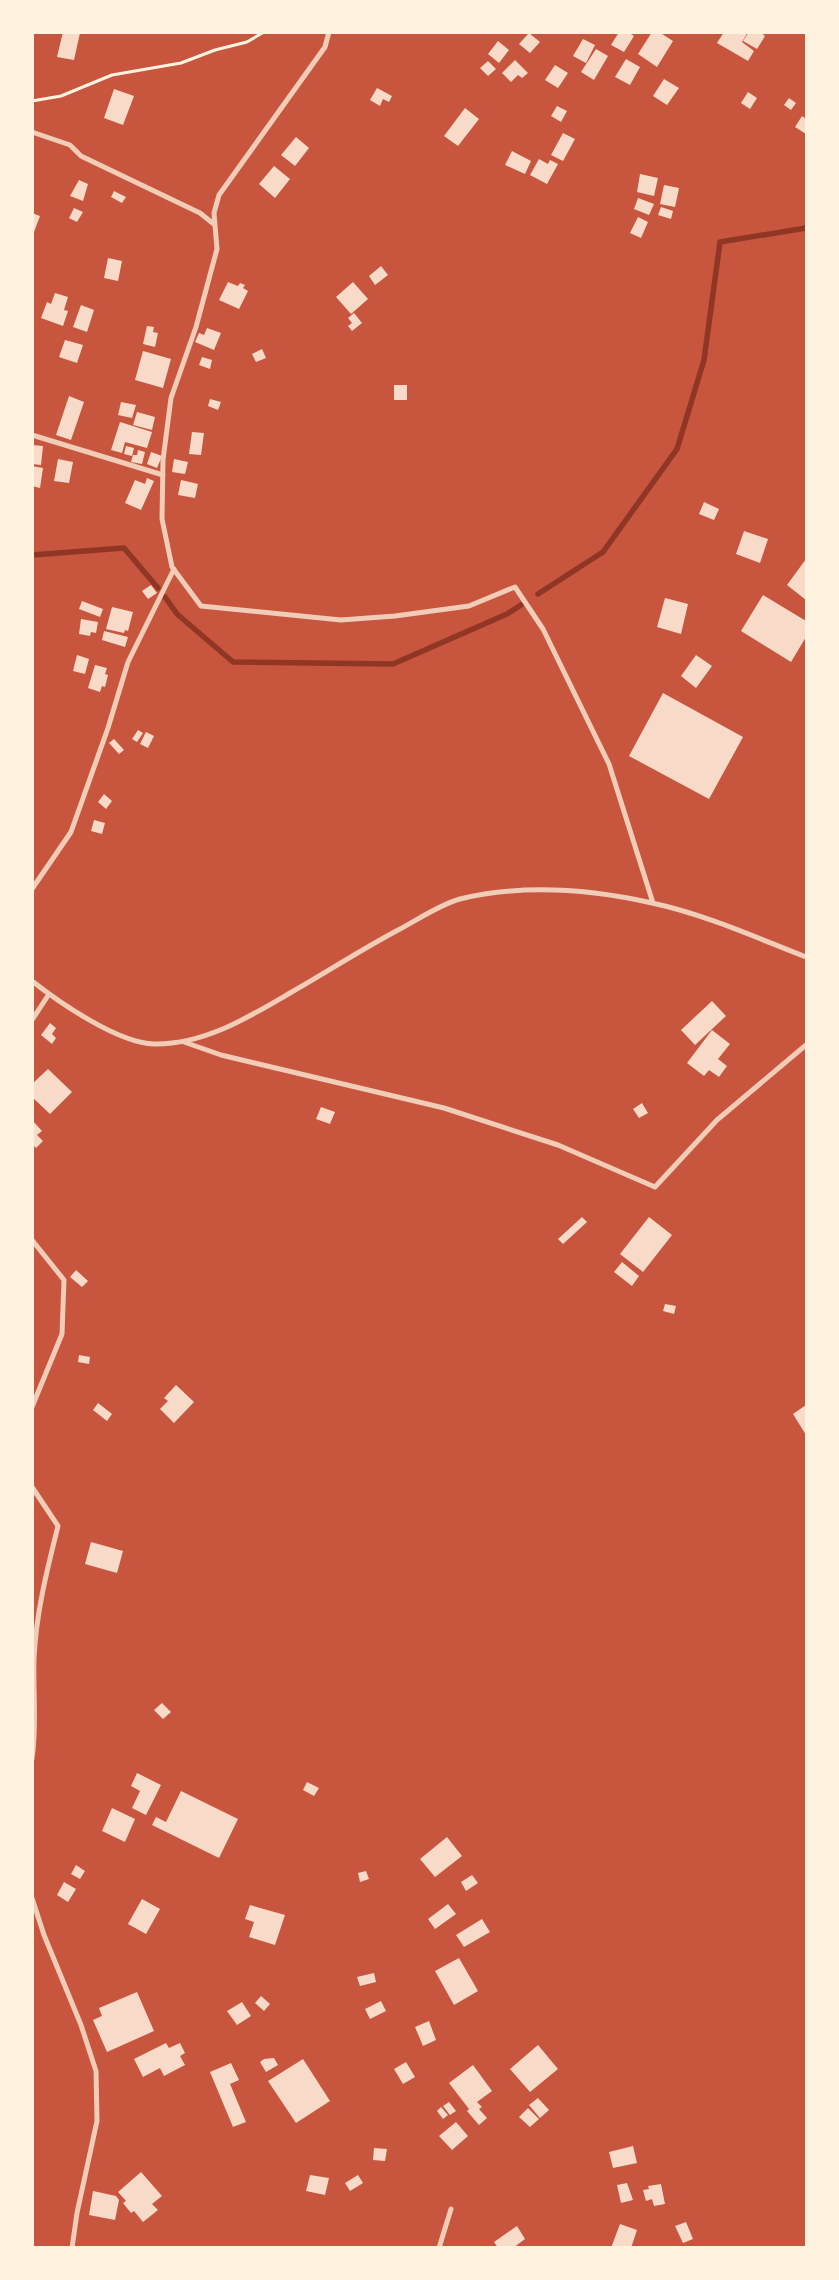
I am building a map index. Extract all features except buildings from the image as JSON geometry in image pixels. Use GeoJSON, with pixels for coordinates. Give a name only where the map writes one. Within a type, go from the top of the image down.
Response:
{"type":"FeatureCollection","features":[{"type":"Feature","properties":{"kind":"street"},"geometry":{"type":"LineString","coordinates":[[329,32],[325,47],[219,195],[214,213],[217,249],[196,327],[171,398],[163,475],[162,519],[174,569],[200,606],[341,620],[395,616],[469,606],[515,587],[543,629],[609,764],[653,903]]}},
{"type":"Feature","properties":{"kind":"street"},"geometry":{"type":"LineString","coordinates":[[32,132],[70,146],[82,156],[200,213],[215,225]]}},
{"type":"Feature","properties":{"kind":"street"},"geometry":{"type":"LineString","coordinates":[[32,435],[163,475]]}},
{"type":"Feature","properties":{"kind":"street"},"geometry":{"type":"LineString","coordinates":[[32,889],[71,832],[108,728],[128,662],[174,569]]}},
{"type":"Feature","properties":{"kind":"street"},"geometry":{"type":"LineString","coordinates":[[32,981],[109,1032],[153,1044],[189,1040],[240,1022],[389,935],[458,899],[510,891],[564,889],[653,903],[715,922],[806,957]]}},
{"type":"Feature","properties":{"kind":"street"},"geometry":{"type":"LineString","coordinates":[[32,1020],[49,994]]}},
{"type":"Feature","properties":{"kind":"street"},"geometry":{"type":"LineString","coordinates":[[181,1041],[221,1055],[444,1108],[558,1145],[655,1187],[717,1120],[806,1046]]}},
{"type":"Feature","properties":{"kind":"street"},"geometry":{"type":"LineString","coordinates":[[32,1240],[64,1280],[62,1334],[32,1407]]}},
{"type":"Feature","properties":{"kind":"street"},"geometry":{"type":"LineString","coordinates":[[32,1487],[58,1526],[41,1594],[34,1658],[35,1744],[32,1759]]}},
{"type":"Feature","properties":{"kind":"street"},"geometry":{"type":"LineString","coordinates":[[32,1898],[44,1935],[81,2026],[96,2072],[97,2121],[77,2213],[72,2248]]}},
{"type":"Feature","properties":{"kind":"street"},"geometry":{"type":"LineString","coordinates":[[439,2248],[451,2209]]}},
{"type":"Feature","properties":{"kind":"path"},"geometry":{"type":"LineString","coordinates":[[32,101],[61,96],[112,75],[181,63],[215,50],[246,42],[264,32]]}},
{"type":"Feature","properties":{"kind":"waterway"},"geometry":{"type":"LineString","coordinates":[[538,594],[603,552],[677,449],[704,360],[720,242],[806,228]]}},
{"type":"Feature","properties":{"kind":"waterway"},"geometry":{"type":"LineString","coordinates":[[32,555],[124,548],[158,588]]}},
{"type":"Feature","properties":{"kind":"waterway"},"geometry":{"type":"LineString","coordinates":[[165,597],[177,614],[233,662],[393,664],[507,614],[521,605]]}}]}
